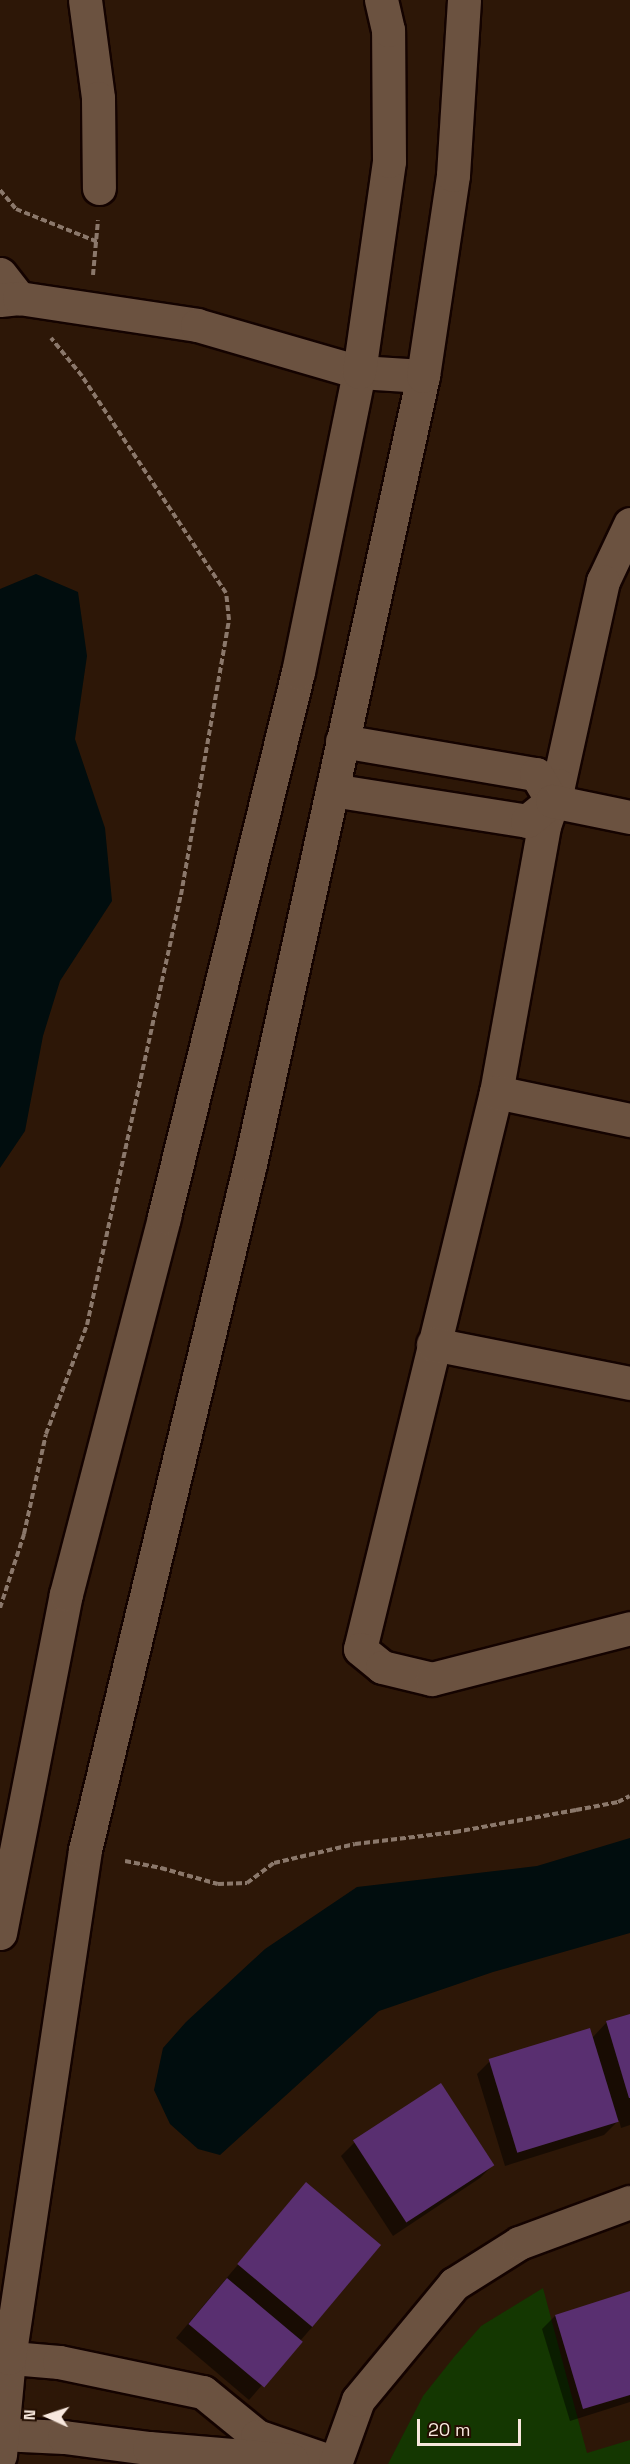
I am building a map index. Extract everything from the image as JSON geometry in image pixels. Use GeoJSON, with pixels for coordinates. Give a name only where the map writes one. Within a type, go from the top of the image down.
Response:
{"type":"FeatureCollection","features":[{"type":"Feature","properties":{"kind":"street"},"geometry":{"type":"LineString","coordinates":[[85,0],[98,98],[99,189]]}},
{"type":"Feature","properties":{"kind":"street"},"geometry":{"type":"LineString","coordinates":[[0,1933],[66,1594],[164,1217],[298,672],[359,372],[389,161],[387,30],[381,0]]}},
{"type":"Feature","properties":{"kind":"street"},"geometry":{"type":"LineString","coordinates":[[335,2463],[149,2448],[64,2437],[0,2441],[4,2357],[85,1850],[250,1164],[423,376],[453,175],[464,0]]}},
{"type":"Feature","properties":{"kind":"street"},"geometry":{"type":"LineString","coordinates":[[6,291],[89,309],[197,325],[359,372],[423,376]]}},
{"type":"Feature","properties":{"kind":"street"},"geometry":{"type":"LineString","coordinates":[[630,524],[603,581],[552,801],[544,826],[496,1092],[360,1648],[382,1667],[432,1679],[630,1628]]}},
{"type":"Feature","properties":{"kind":"street"},"geometry":{"type":"LineString","coordinates":[[342,741],[536,774],[552,801],[630,817]]}},
{"type":"Feature","properties":{"kind":"street"},"geometry":{"type":"LineString","coordinates":[[332,790],[526,821],[552,801]]}},
{"type":"Feature","properties":{"kind":"street"},"geometry":{"type":"LineString","coordinates":[[496,1092],[630,1120]]}},
{"type":"Feature","properties":{"kind":"street"},"geometry":{"type":"LineString","coordinates":[[433,1344],[630,1383]]}},
{"type":"Feature","properties":{"kind":"street"},"geometry":{"type":"LineString","coordinates":[[335,2463],[358,2400],[454,2284],[519,2243],[630,2202]]}},
{"type":"Feature","properties":{"kind":"street"},"geometry":{"type":"LineString","coordinates":[[4,2357],[60,2362],[203,2392],[257,2436],[335,2463]]}},
{"type":"Feature","properties":{"kind":"path"},"geometry":{"type":"LineString","coordinates":[[89,309],[98,242],[99,189]]}},
{"type":"Feature","properties":{"kind":"path"},"geometry":{"type":"LineString","coordinates":[[0,190],[16,209],[98,242]]}},
{"type":"Feature","properties":{"kind":"path"},"geometry":{"type":"LineString","coordinates":[[0,1608],[24,1534],[46,1434],[87,1325],[181,895],[229,620],[226,593],[82,376],[6,291]]}},
{"type":"Feature","properties":{"kind":"path"},"geometry":{"type":"LineString","coordinates":[[125,1861],[161,1868],[218,1884],[247,1883],[274,1863],[355,1844],[455,1832],[618,1802],[630,1796]]}},
{"type":"Feature","properties":{"kind":"green space"},"geometry":{"type":"Polygon","coordinates":[[[543,2288],[587,2453],[630,2440],[630,2464],[388,2464],[423,2396],[481,2326],[543,2288]]]}},
{"type":"Feature","properties":{"kind":"shaded area"},"geometry":{"type":"Polygon","coordinates":[[[36,574],[78,592],[87,656],[75,739],[105,828],[112,901],[60,981],[43,1036],[25,1131],[0,1168],[0,589],[36,574]]]}},
{"type":"Feature","properties":{"kind":"shaded area"},"geometry":{"type":"Polygon","coordinates":[[[630,1838],[630,1933],[493,1972],[379,2011],[220,2155],[198,2149],[170,2124],[154,2090],[163,2048],[186,2022],[265,1949],[357,1887],[537,1866],[630,1838]]]}},
{"type":"Feature","properties":{"kind":"building"},"geometry":{"type":"Polygon","coordinates":[[[630,2014],[630,2098],[629,2098],[606,2021],[630,2014]]]}},
{"type":"Feature","properties":{"kind":"building"},"geometry":{"type":"Polygon","coordinates":[[[590,2028],[619,2122],[517,2153],[489,2059],[590,2028]]]}},
{"type":"Feature","properties":{"kind":"building"},"geometry":{"type":"Polygon","coordinates":[[[441,2083],[494,2165],[406,2222],[353,2140],[441,2083]]]}},
{"type":"Feature","properties":{"kind":"building"},"geometry":{"type":"Polygon","coordinates":[[[306,2182],[381,2245],[312,2327],[237,2264],[306,2182]]]}},
{"type":"Feature","properties":{"kind":"building"},"geometry":{"type":"Polygon","coordinates":[[[227,2278],[303,2342],[264,2388],[188,2324],[227,2278]]]}},
{"type":"Feature","properties":{"kind":"building"},"geometry":{"type":"Polygon","coordinates":[[[630,2291],[630,2395],[583,2409],[555,2315],[630,2291]]]}}]}
